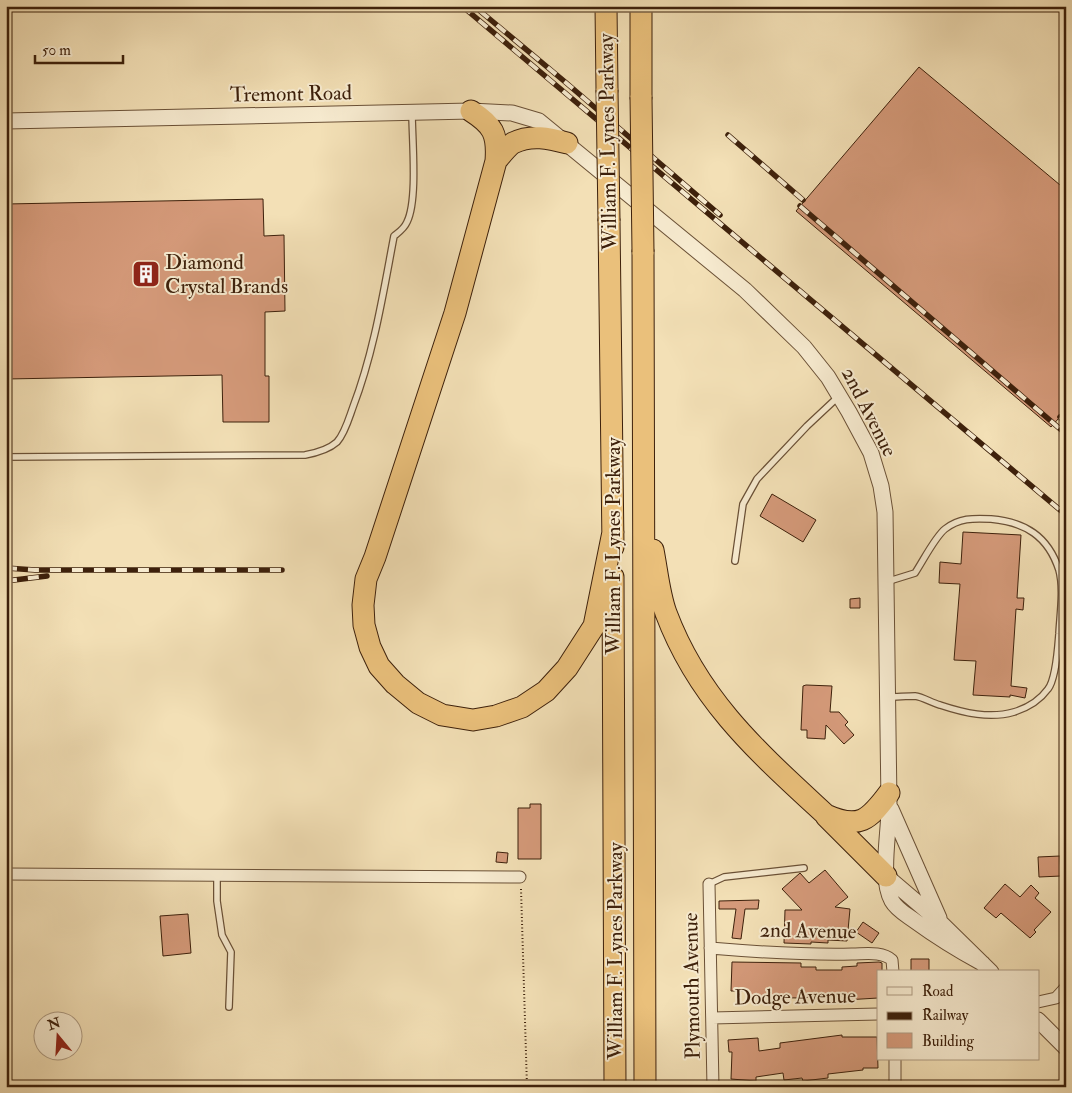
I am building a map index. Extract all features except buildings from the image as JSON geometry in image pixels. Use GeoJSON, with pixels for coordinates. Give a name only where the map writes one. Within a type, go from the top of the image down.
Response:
{"type":"FeatureCollection","features":[{"type":"Feature","properties":{"kind":"highway","name":"William F. Lynes Parkway"},"geometry":{"type":"LineString","coordinates":[[606,6],[613,532],[615,1087]]}},
{"type":"Feature","properties":{"kind":"highway","name":"William F. Lynes Parkway"},"geometry":{"type":"LineString","coordinates":[[641,6],[645,1087]]}},
{"type":"Feature","properties":{"kind":"highway"},"geometry":{"type":"LineString","coordinates":[[471,111],[485,120],[492,130],[497,143],[496,161],[455,313],[375,557],[366,579],[363,605],[364,625],[370,647],[379,666],[395,684],[418,703],[442,715],[473,720],[496,716],[522,707],[546,691],[567,668],[594,626],[613,532]]}},
{"type":"Feature","properties":{"kind":"highway"},"geometry":{"type":"LineString","coordinates":[[496,161],[512,144],[532,138],[544,137],[567,143]]}},
{"type":"Feature","properties":{"kind":"highway"},"geometry":{"type":"LineString","coordinates":[[644,512],[666,612],[690,667],[716,705],[740,733],[826,815],[886,876]]}},
{"type":"Feature","properties":{"kind":"highway"},"geometry":{"type":"LineString","coordinates":[[826,815],[842,822],[854,822],[873,814],[889,799]]}},
{"type":"Feature","properties":{"kind":"street","name":"Tremont Road"},"geometry":{"type":"LineString","coordinates":[[6,121],[471,111],[512,113],[539,121],[567,143]]}},
{"type":"Feature","properties":{"kind":"street","name":"2nd Avenue"},"geometry":{"type":"LineString","coordinates":[[567,143],[745,290],[804,347],[828,377],[871,453],[880,486],[884,512],[889,799],[886,876]]}},
{"type":"Feature","properties":{"kind":"street"},"geometry":{"type":"LineString","coordinates":[[889,799],[940,922]]}},
{"type":"Feature","properties":{"kind":"street"},"geometry":{"type":"LineString","coordinates":[[6,874],[520,877]]}},
{"type":"Feature","properties":{"kind":"street"},"geometry":{"type":"LineString","coordinates":[[886,876],[940,922],[986,967]]}},
{"type":"Feature","properties":{"kind":"street"},"geometry":{"type":"LineString","coordinates":[[886,876],[893,902],[902,912],[945,943],[986,967]]}},
{"type":"Feature","properties":{"kind":"street","name":"Plymouth Avenue"},"geometry":{"type":"LineString","coordinates":[[709,884],[713,1087]]}},
{"type":"Feature","properties":{"kind":"street","name":"2nd Avenue"},"geometry":{"type":"LineString","coordinates":[[710,948],[804,955],[874,954],[887,956],[892,960],[893,970]]}},
{"type":"Feature","properties":{"kind":"street"},"geometry":{"type":"LineString","coordinates":[[1040,1002],[1056,998],[1066,987]]}},
{"type":"Feature","properties":{"kind":"street","name":"Dodge Avenue"},"geometry":{"type":"LineString","coordinates":[[712,1018],[877,1014]]}},
{"type":"Feature","properties":{"kind":"street"},"geometry":{"type":"LineString","coordinates":[[1040,1022],[1066,1048]]}},
{"type":"Feature","properties":{"kind":"street"},"geometry":{"type":"LineString","coordinates":[[895,1060],[895,1087]]}},
{"type":"Feature","properties":{"kind":"lane"},"geometry":{"type":"LineString","coordinates":[[6,457],[305,455],[322,452],[337,442],[365,376],[394,236],[402,231],[410,214],[413,198],[412,112]]}},
{"type":"Feature","properties":{"kind":"lane"},"geometry":{"type":"LineString","coordinates":[[736,561],[743,504],[756,479],[807,426],[840,396]]}},
{"type":"Feature","properties":{"kind":"lane"},"geometry":{"type":"LineString","coordinates":[[886,582],[915,573],[942,531],[956,521],[973,518],[1005,520],[1025,527],[1041,538],[1050,549],[1059,571],[1061,598],[1058,656],[1050,688],[1035,703],[1016,711],[996,716],[967,713],[941,706],[916,696],[886,697]]}},
{"type":"Feature","properties":{"kind":"lane"},"geometry":{"type":"LineString","coordinates":[[709,884],[724,877],[804,868]]}},
{"type":"Feature","properties":{"kind":"lane"},"geometry":{"type":"LineString","coordinates":[[217,876],[217,901],[222,935],[231,952],[229,1007]]}},
{"type":"Feature","properties":{"kind":"path"},"geometry":{"type":"LineString","coordinates":[[520,877],[527,1087]]}},
{"type":"Feature","properties":{"kind":"railway"},"geometry":{"type":"LineString","coordinates":[[462,6],[1066,515]]}},
{"type":"Feature","properties":{"kind":"railway"},"geometry":{"type":"LineString","coordinates":[[480,11],[720,215]]}},
{"type":"Feature","properties":{"kind":"railway"},"geometry":{"type":"LineString","coordinates":[[728,135],[803,200]]}},
{"type":"Feature","properties":{"kind":"railway"},"geometry":{"type":"LineString","coordinates":[[800,206],[1066,434]]}},
{"type":"Feature","properties":{"kind":"railway"},"geometry":{"type":"LineString","coordinates":[[1060,417],[1066,423]]}},
{"type":"Feature","properties":{"kind":"railway"},"geometry":{"type":"LineString","coordinates":[[6,568],[35,570],[282,570]]}},
{"type":"Feature","properties":{"kind":"railway"},"geometry":{"type":"LineString","coordinates":[[6,581],[47,576]]}},
{"type":"Feature","properties":{"kind":"place","name":"Diamond Crystal Brands"},"geometry":{"type":"Point","coordinates":[146,274]}}]}
